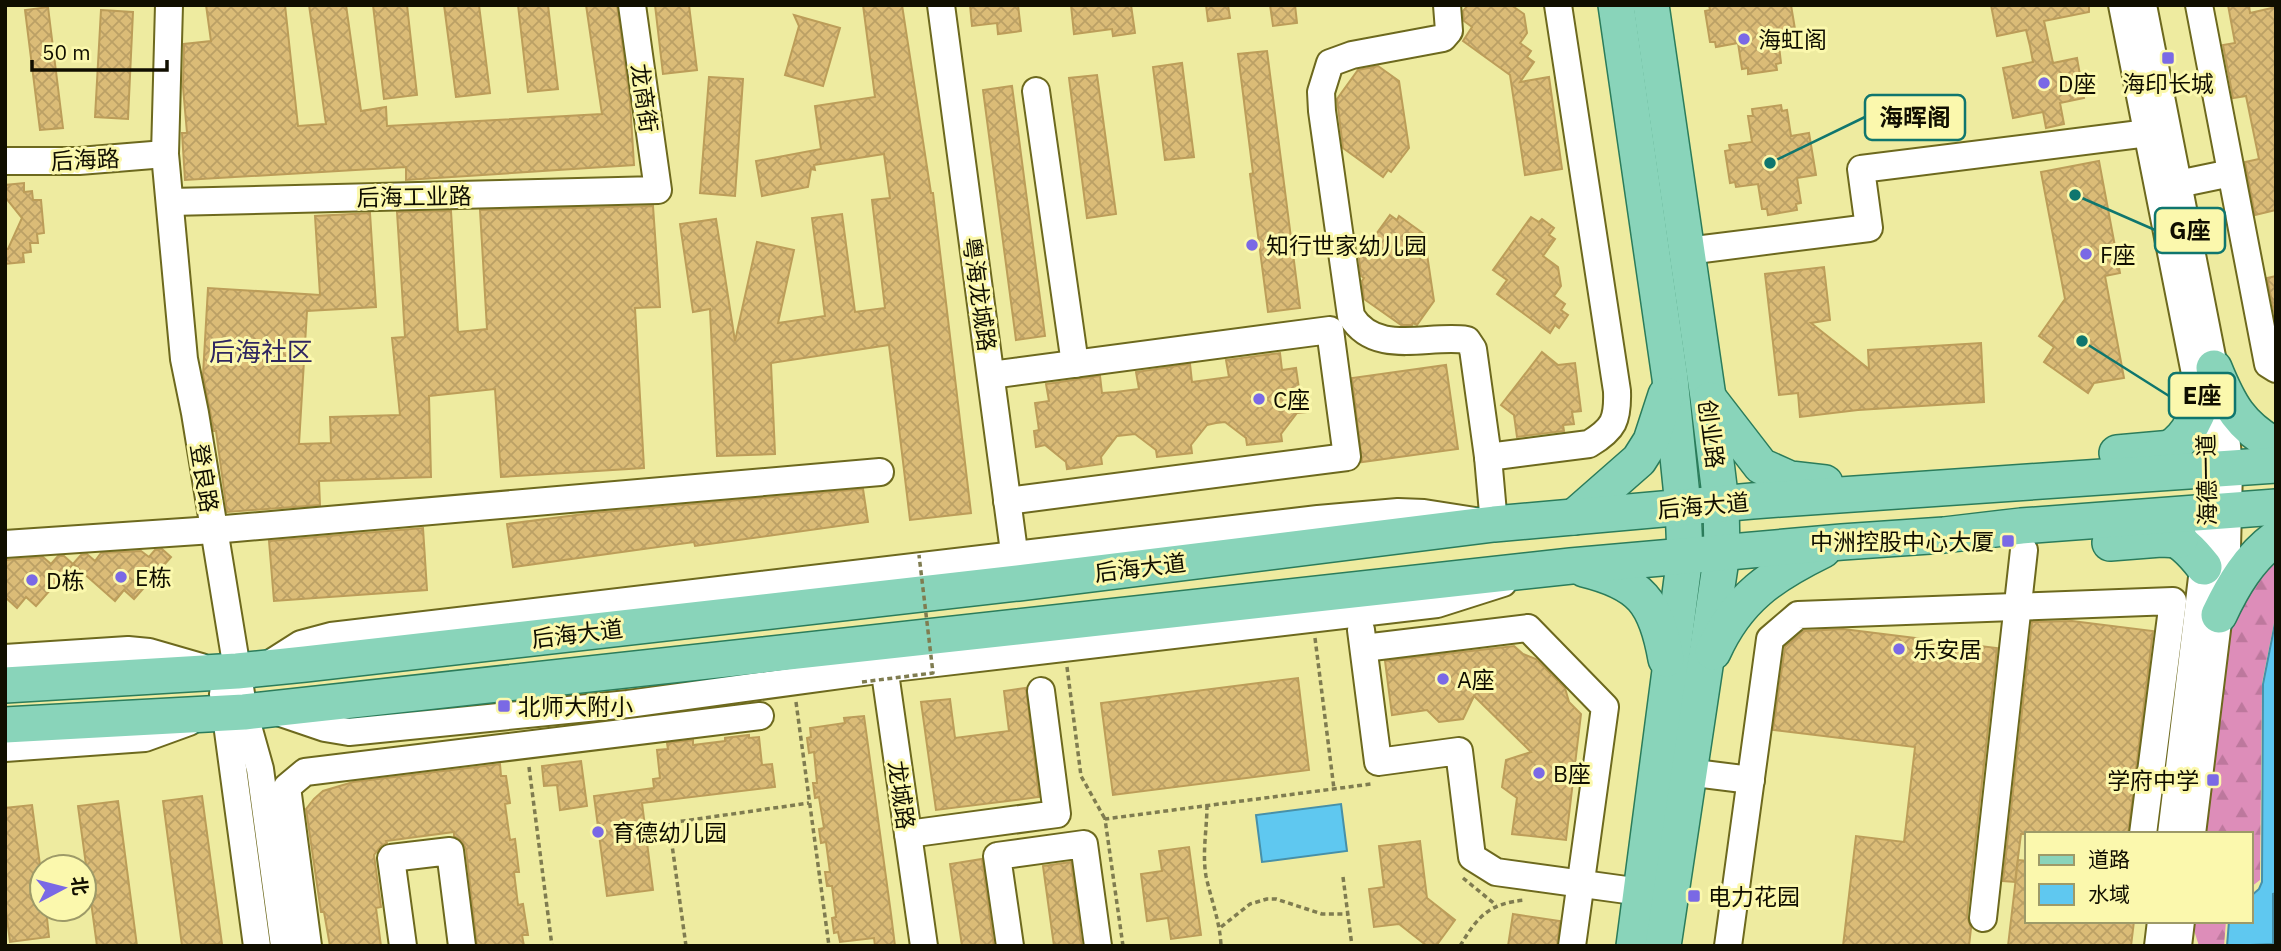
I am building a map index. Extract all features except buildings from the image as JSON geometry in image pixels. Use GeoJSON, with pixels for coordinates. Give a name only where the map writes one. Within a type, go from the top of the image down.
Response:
{"type":"FeatureCollection","features":[{"type":"Feature","properties":{"kind":"main road","name":"创业路"},"geometry":{"type":"LineString","coordinates":[[1616,5],[1670,378],[1683,506],[1687,772],[1663,946]]}},
{"type":"Feature","properties":{"kind":"main road","name":"创业路"},"geometry":{"type":"LineString","coordinates":[[1634,946],[1641,892],[1685,676],[1722,553],[1721,503],[1708,397],[1651,5]]}},
{"type":"Feature","properties":{"kind":"main road"},"geometry":{"type":"LineString","coordinates":[[2214,368],[2227,401],[2250,429],[2272,448]]}},
{"type":"Feature","properties":{"kind":"main road"},"geometry":{"type":"LineString","coordinates":[[1574,517],[1639,460],[1651,441],[1660,418],[1670,378]]}},
{"type":"Feature","properties":{"kind":"main road"},"geometry":{"type":"LineString","coordinates":[[1708,397],[1761,466],[1773,473],[1790,479],[1897,491],[1982,463],[2173,448]]}},
{"type":"Feature","properties":{"kind":"main road"},"geometry":{"type":"LineString","coordinates":[[2087,478],[2147,462],[2173,448],[2193,425],[2201,404]]}},
{"type":"Feature","properties":{"kind":"main road","name":"后海大道"},"geometry":{"type":"LineString","coordinates":[[5,685],[240,670],[1016,570],[1683,506],[2220,470],[2272,448]]}},
{"type":"Feature","properties":{"kind":"main road","name":"后海大道"},"geometry":{"type":"LineString","coordinates":[[5,725],[238,712],[876,665],[1555,568],[2276,507]]}},
{"type":"Feature","properties":{"kind":"main road"},"geometry":{"type":"LineString","coordinates":[[2110,519],[2153,528],[2180,540],[2204,567]]}},
{"type":"Feature","properties":{"kind":"main road"},"geometry":{"type":"LineString","coordinates":[[2219,614],[2241,573],[2276,538]]}},
{"type":"Feature","properties":{"kind":"main road"},"geometry":{"type":"LineString","coordinates":[[1880,539],[1967,552],[2180,540]]}},
{"type":"Feature","properties":{"kind":"main road"},"geometry":{"type":"LineString","coordinates":[[1555,568],[1612,576],[1640,595],[1651,610],[1685,676],[1758,588],[1787,567],[1842,542]]}},
{"type":"Feature","properties":{"kind":"street","name":"登良路"},"geometry":{"type":"LineString","coordinates":[[169,5],[165,154],[184,359],[195,413],[207,531],[240,670],[238,712],[260,769],[284,946]]}},
{"type":"Feature","properties":{"kind":"street","name":"龙商街"},"geometry":{"type":"LineString","coordinates":[[632,5],[658,190]]}},
{"type":"Feature","properties":{"kind":"street","name":"粤海龙城路"},"geometry":{"type":"LineString","coordinates":[[941,5],[1016,570]]}},
{"type":"Feature","properties":{"kind":"street"},"geometry":{"type":"LineString","coordinates":[[1447,5],[1448,31],[1443,38],[1352,55],[1330,63],[1321,92],[1322,111],[1351,316],[1358,328],[1373,336],[1393,341],[1467,340],[1473,349],[1494,524]]}},
{"type":"Feature","properties":{"kind":"street"},"geometry":{"type":"LineString","coordinates":[[1488,457],[1589,444],[1602,437],[1613,426],[1618,410],[1558,5]]}},
{"type":"Feature","properties":{"kind":"street","name":"海德一道"},"geometry":{"type":"LineString","coordinates":[[2122,5],[2201,404],[2220,470]]}},
{"type":"Feature","properties":{"kind":"street","name":"海德一道"},"geometry":{"type":"LineString","coordinates":[[2143,5],[2225,423],[2220,470],[2219,614],[2192,832]]}},
{"type":"Feature","properties":{"kind":"street"},"geometry":{"type":"LineString","coordinates":[[2199,5],[2269,364],[2276,369]]}},
{"type":"Feature","properties":{"kind":"street"},"geometry":{"type":"LineString","coordinates":[[1036,91],[1075,364]]}},
{"type":"Feature","properties":{"kind":"street"},"geometry":{"type":"LineString","coordinates":[[1686,251],[1869,228],[1861,169],[2148,133]]}},
{"type":"Feature","properties":{"kind":"street","name":"后海路"},"geometry":{"type":"LineString","coordinates":[[5,162],[79,161],[165,154]]}},
{"type":"Feature","properties":{"kind":"street"},"geometry":{"type":"LineString","coordinates":[[2178,184],[2231,173]]}},
{"type":"Feature","properties":{"kind":"street","name":"后海工业路"},"geometry":{"type":"LineString","coordinates":[[170,202],[658,190]]}},
{"type":"Feature","properties":{"kind":"street"},"geometry":{"type":"LineString","coordinates":[[991,375],[1330,330],[1347,457],[1007,500]]}},
{"type":"Feature","properties":{"kind":"street"},"geometry":{"type":"LineString","coordinates":[[5,544],[207,531],[880,472]]}},
{"type":"Feature","properties":{"kind":"street","name":"海德一道"},"geometry":{"type":"LineString","coordinates":[[2171,832],[2204,567],[2220,510]]}},
{"type":"Feature","properties":{"kind":"street"},"geometry":{"type":"LineString","coordinates":[[1983,918],[2024,550]]}},
{"type":"Feature","properties":{"kind":"street"},"geometry":{"type":"LineString","coordinates":[[876,665],[1437,604],[1555,568]]}},
{"type":"Feature","properties":{"kind":"street"},"geometry":{"type":"LineString","coordinates":[[1728,946],[1770,639],[1798,615],[2172,601],[2143,832]]}},
{"type":"Feature","properties":{"kind":"street"},"geometry":{"type":"LineString","coordinates":[[1359,613],[1378,762],[1459,751],[1472,857],[1496,872],[1641,892]]}},
{"type":"Feature","properties":{"kind":"street"},"geometry":{"type":"LineString","coordinates":[[1364,648],[1528,628],[1605,707],[1572,946]]}},
{"type":"Feature","properties":{"kind":"street"},"geometry":{"type":"LineString","coordinates":[[5,658],[128,650],[240,670]]}},
{"type":"Feature","properties":{"kind":"street","name":"龙城路"},"geometry":{"type":"LineString","coordinates":[[876,665],[908,834],[924,946]]}},
{"type":"Feature","properties":{"kind":"street"},"geometry":{"type":"LineString","coordinates":[[908,834],[1057,814],[1041,691]]}},
{"type":"Feature","properties":{"kind":"street"},"geometry":{"type":"LineString","coordinates":[[5,748],[145,738],[238,712],[257,946]]}},
{"type":"Feature","properties":{"kind":"street"},"geometry":{"type":"LineString","coordinates":[[308,946],[287,787],[305,772],[760,716]]}},
{"type":"Feature","properties":{"kind":"street"},"geometry":{"type":"LineString","coordinates":[[1687,772],[1751,780]]}},
{"type":"Feature","properties":{"kind":"street"},"geometry":{"type":"LineString","coordinates":[[1010,946],[997,856],[1084,844],[1098,946]]}},
{"type":"Feature","properties":{"kind":"street"},"geometry":{"type":"LineString","coordinates":[[402,946],[391,858],[450,851],[463,946]]}},
{"type":"Feature","properties":{"kind":"street"},"geometry":{"type":"LineString","coordinates":[[2158,946],[2161,923]]}},
{"type":"Feature","properties":{"kind":"street"},"geometry":{"type":"LineString","coordinates":[[2178,946],[2181,923]]}},
{"type":"Feature","properties":{"kind":"path"},"geometry":{"type":"LineString","coordinates":[[876,665],[933,673],[919,555]]}},
{"type":"Feature","properties":{"kind":"path"},"geometry":{"type":"LineString","coordinates":[[1315,633],[1334,789]]}},
{"type":"Feature","properties":{"kind":"path"},"geometry":{"type":"LineString","coordinates":[[1067,664],[1081,776],[1105,819],[1123,946]]}},
{"type":"Feature","properties":{"kind":"path"},"geometry":{"type":"LineString","coordinates":[[796,696],[829,946]]}},
{"type":"Feature","properties":{"kind":"path"},"geometry":{"type":"LineString","coordinates":[[526,744],[552,946]]}},
{"type":"Feature","properties":{"kind":"path"},"geometry":{"type":"LineString","coordinates":[[1105,819],[1375,783]]}},
{"type":"Feature","properties":{"kind":"path"},"geometry":{"type":"LineString","coordinates":[[686,946],[669,824],[809,803]]}},
{"type":"Feature","properties":{"kind":"path"},"geometry":{"type":"LineString","coordinates":[[1207,805],[1204,857],[1206,878],[1221,927],[1221,946]]}},
{"type":"Feature","properties":{"kind":"path"},"geometry":{"type":"LineString","coordinates":[[1459,873],[1467,883],[1496,905]]}},
{"type":"Feature","properties":{"kind":"path"},"geometry":{"type":"LineString","coordinates":[[1343,877],[1352,946]]}},
{"type":"Feature","properties":{"kind":"path"},"geometry":{"type":"LineString","coordinates":[[1221,927],[1250,904],[1267,899],[1276,899],[1322,914],[1348,914]]}},
{"type":"Feature","properties":{"kind":"path"},"geometry":{"type":"LineString","coordinates":[[1460,946],[1476,919],[1496,905],[1534,899]]}},
{"type":"Feature","properties":{"kind":"green space"},"geometry":{"type":"Polygon","coordinates":[[[2276,562],[2276,613],[2262,683],[2260,880],[2253,885],[2253,832],[2201,832],[2232,603],[2249,569],[2276,562]]]}},
{"type":"Feature","properties":{"kind":"green space"},"geometry":{"type":"Polygon","coordinates":[[[2192,923],[2226,923],[2224,946],[2199,946],[2192,923]]]}},
{"type":"Feature","properties":{"kind":"water"},"geometry":{"type":"Polygon","coordinates":[[[2276,618],[2276,893],[2273,894],[2273,944],[2227,946],[2229,923],[2253,923],[2253,894],[2262,882],[2263,684],[2276,618]]]}},
{"type":"Feature","properties":{"kind":"water"},"geometry":{"type":"Polygon","coordinates":[[[1341,804],[1347,851],[1262,862],[1256,815],[1341,804]]]}},
{"type":"Feature","properties":{"kind":"place","name":"海虹阁"},"geometry":{"type":"Point","coordinates":[1744,39]}},
{"type":"Feature","properties":{"kind":"place","name":"海印长城"},"geometry":{"type":"Point","coordinates":[2168,58]}},
{"type":"Feature","properties":{"kind":"place","name":"D座"},"geometry":{"type":"Point","coordinates":[2044,83]}},
{"type":"Feature","properties":{"kind":"place","name":"海晖阁"},"geometry":{"type":"Point","coordinates":[1770,163]}},
{"type":"Feature","properties":{"kind":"place","name":"G座"},"geometry":{"type":"Point","coordinates":[2075,195]}},
{"type":"Feature","properties":{"kind":"place","name":"知行世家幼儿园"},"geometry":{"type":"Point","coordinates":[1252,245]}},
{"type":"Feature","properties":{"kind":"place","name":"F座"},"geometry":{"type":"Point","coordinates":[2086,254]}},
{"type":"Feature","properties":{"kind":"place","name":"E座"},"geometry":{"type":"Point","coordinates":[2082,341]}},
{"type":"Feature","properties":{"kind":"place","name":"C座"},"geometry":{"type":"Point","coordinates":[1259,399]}},
{"type":"Feature","properties":{"kind":"place","name":"中洲控股中心大厦"},"geometry":{"type":"Point","coordinates":[2008,541]}},
{"type":"Feature","properties":{"kind":"place","name":"E栋"},"geometry":{"type":"Point","coordinates":[121,577]}},
{"type":"Feature","properties":{"kind":"place","name":"D栋"},"geometry":{"type":"Point","coordinates":[32,580]}},
{"type":"Feature","properties":{"kind":"place","name":"乐安居"},"geometry":{"type":"Point","coordinates":[1899,649]}},
{"type":"Feature","properties":{"kind":"place","name":"A座"},"geometry":{"type":"Point","coordinates":[1443,679]}},
{"type":"Feature","properties":{"kind":"place","name":"北师大附小"},"geometry":{"type":"Point","coordinates":[504,706]}},
{"type":"Feature","properties":{"kind":"place","name":"B座"},"geometry":{"type":"Point","coordinates":[1539,773]}},
{"type":"Feature","properties":{"kind":"place","name":"学府中学"},"geometry":{"type":"Point","coordinates":[2213,780]}},
{"type":"Feature","properties":{"kind":"place","name":"育德幼儿园"},"geometry":{"type":"Point","coordinates":[598,832]}},
{"type":"Feature","properties":{"kind":"place","name":"电力花园"},"geometry":{"type":"Point","coordinates":[1694,896]}},
{"type":"Feature","properties":{"kind":"district","name":"后海社区"},"geometry":{"type":"Point","coordinates":[261,351]}}]}
